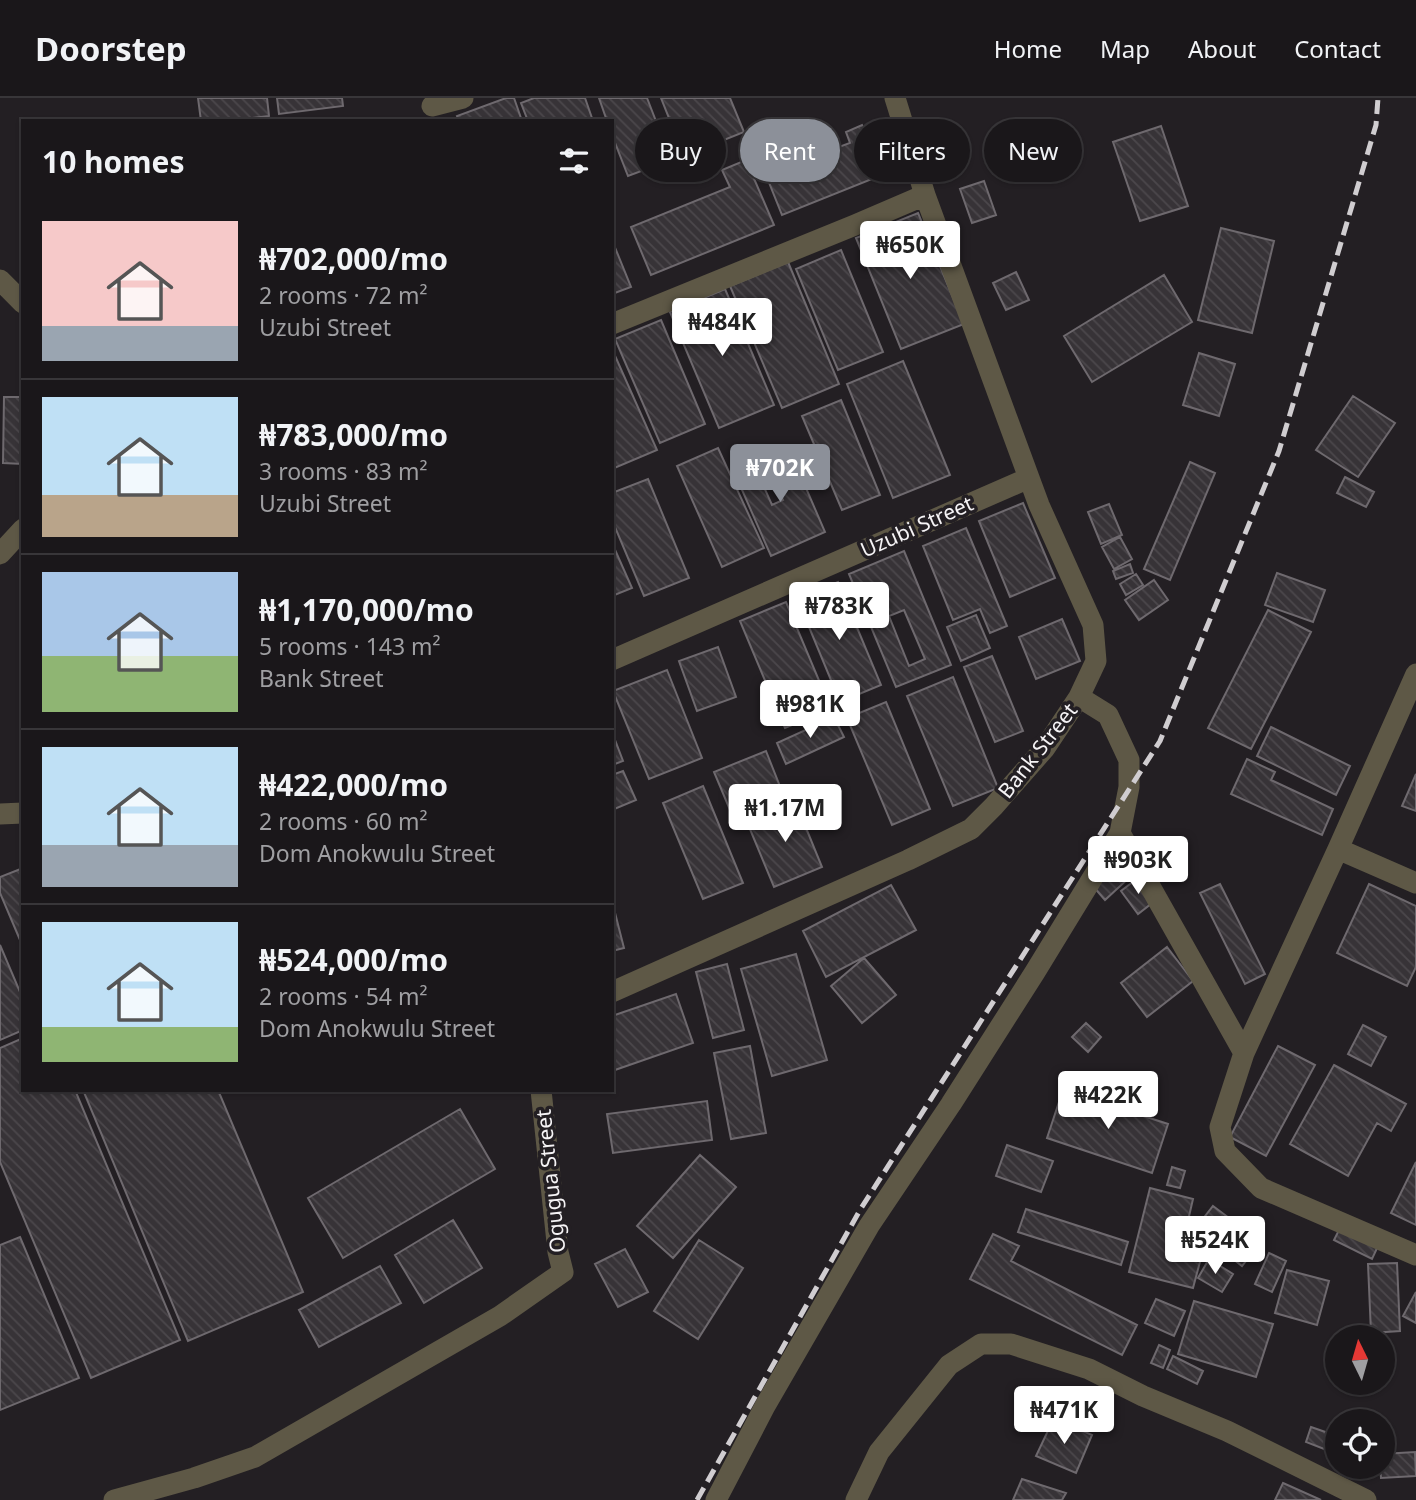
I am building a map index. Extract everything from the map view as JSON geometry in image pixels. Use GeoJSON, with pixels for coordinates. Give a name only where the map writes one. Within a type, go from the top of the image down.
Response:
{"type":"FeatureCollection","features":[{"type":"Feature","properties":{"kind":"street"},"geometry":{"type":"LineString","coordinates":[[433,108],[463,98]]}},
{"type":"Feature","properties":{"kind":"street","name":"Bank Street"},"geometry":{"type":"LineString","coordinates":[[614,991],[908,860],[971,829],[1045,748],[1079,697],[1096,661],[1093,625],[1028,478],[925,195],[895,98]]}},
{"type":"Feature","properties":{"kind":"street"},"geometry":{"type":"LineString","coordinates":[[614,323],[925,195]]}},
{"type":"Feature","properties":{"kind":"street"},"geometry":{"type":"LineString","coordinates":[[0,280],[21,301]]}},
{"type":"Feature","properties":{"kind":"street","name":"Uzubi Street"},"geometry":{"type":"LineString","coordinates":[[614,659],[1028,478]]}},
{"type":"Feature","properties":{"kind":"street"},"geometry":{"type":"LineString","coordinates":[[0,554],[21,531]]}},
{"type":"Feature","properties":{"kind":"street"},"geometry":{"type":"LineString","coordinates":[[1416,674],[1244,1053],[1220,1127],[1225,1151],[1261,1188],[1416,1255]]}},
{"type":"Feature","properties":{"kind":"street"},"geometry":{"type":"LineString","coordinates":[[716,1500],[765,1406],[869,1226],[951,1104],[1120,833],[1129,787],[1129,761],[1108,715],[1079,697]]}},
{"type":"Feature","properties":{"kind":"street"},"geometry":{"type":"LineString","coordinates":[[0,814],[21,813]]}},
{"type":"Feature","properties":{"kind":"street"},"geometry":{"type":"LineString","coordinates":[[1120,833],[1244,1053]]}},
{"type":"Feature","properties":{"kind":"street"},"geometry":{"type":"LineString","coordinates":[[1338,849],[1416,883]]}},
{"type":"Feature","properties":{"kind":"street","name":"Ogugua Street"},"geometry":{"type":"LineString","coordinates":[[114,1500],[194,1478],[255,1457],[500,1316],[563,1272],[558,1252],[541,1092]]}},
{"type":"Feature","properties":{"kind":"street"},"geometry":{"type":"LineString","coordinates":[[856,1500],[880,1452],[949,1365],[981,1344],[1011,1343],[1089,1369],[1143,1396],[1227,1431],[1366,1500]]}},
{"type":"Feature","properties":{"kind":"building"},"geometry":{"type":"Polygon","coordinates":[[[198,98],[267,98],[269,116],[201,119],[198,98]]]}},
{"type":"Feature","properties":{"kind":"building"},"geometry":{"type":"Polygon","coordinates":[[[277,98],[342,98],[343,106],[279,114],[277,98]]]}},
{"type":"Feature","properties":{"kind":"building"},"geometry":{"type":"Polygon","coordinates":[[[506,98],[514,98],[521,119],[458,119],[457,116],[506,98]]]}},
{"type":"Feature","properties":{"kind":"building"},"geometry":{"type":"Polygon","coordinates":[[[534,98],[585,98],[592,119],[527,119],[521,103],[534,98]]]}},
{"type":"Feature","properties":{"kind":"building"},"geometry":{"type":"Polygon","coordinates":[[[599,98],[647,98],[655,119],[635,119],[635,173],[628,176],[614,140],[614,119],[606,119],[599,98]]]}},
{"type":"Feature","properties":{"kind":"building"},"geometry":{"type":"Polygon","coordinates":[[[661,98],[730,98],[740,122],[740,134],[726,139],[726,119],[669,119],[661,98]]]}},
{"type":"Feature","properties":{"kind":"building"},"geometry":{"type":"Polygon","coordinates":[[[1161,126],[1188,206],[1140,221],[1113,142],[1161,126]]]}},
{"type":"Feature","properties":{"kind":"building"},"geometry":{"type":"Polygon","coordinates":[[[854,128],[854,182],[864,182],[782,215],[769,182],[840,182],[840,147],[850,143],[846,132],[854,128]]]}},
{"type":"Feature","properties":{"kind":"building"},"geometry":{"type":"Polygon","coordinates":[[[740,162],[740,182],[755,182],[774,225],[651,275],[631,227],[730,187],[726,178],[726,168],[740,162]]]}},
{"type":"Feature","properties":{"kind":"building"},"geometry":{"type":"Polygon","coordinates":[[[984,181],[996,215],[972,223],[960,189],[984,181]]]}},
{"type":"Feature","properties":{"kind":"building"},"geometry":{"type":"Polygon","coordinates":[[[918,213],[964,324],[901,349],[856,238],[918,213]]]}},
{"type":"Feature","properties":{"kind":"building"},"geometry":{"type":"Polygon","coordinates":[[[1221,228],[1274,241],[1252,333],[1198,320],[1221,228]]]}},
{"type":"Feature","properties":{"kind":"building"},"geometry":{"type":"Polygon","coordinates":[[[614,245],[631,287],[614,293],[614,245]]]}},
{"type":"Feature","properties":{"kind":"building"},"geometry":{"type":"Polygon","coordinates":[[[841,250],[883,352],[838,370],[796,269],[841,250]]]}},
{"type":"Feature","properties":{"kind":"building"},"geometry":{"type":"Polygon","coordinates":[[[788,262],[839,384],[782,408],[730,286],[788,262]]]}},
{"type":"Feature","properties":{"kind":"building"},"geometry":{"type":"Polygon","coordinates":[[[1016,272],[1029,300],[1006,310],[993,283],[1016,272]]]}},
{"type":"Feature","properties":{"kind":"building"},"geometry":{"type":"Polygon","coordinates":[[[1164,275],[1192,322],[1092,382],[1064,336],[1164,275]]]}},
{"type":"Feature","properties":{"kind":"building"},"geometry":{"type":"Polygon","coordinates":[[[725,289],[774,405],[719,428],[670,312],[725,289]]]}},
{"type":"Feature","properties":{"kind":"building"},"geometry":{"type":"Polygon","coordinates":[[[661,320],[705,424],[660,443],[615,339],[661,320]]]}},
{"type":"Feature","properties":{"kind":"building"},"geometry":{"type":"Polygon","coordinates":[[[614,353],[657,450],[614,468],[614,353]]]}},
{"type":"Feature","properties":{"kind":"building"},"geometry":{"type":"Polygon","coordinates":[[[1199,353],[1235,364],[1219,416],[1183,405],[1199,353]]]}},
{"type":"Feature","properties":{"kind":"building"},"geometry":{"type":"Polygon","coordinates":[[[903,361],[950,475],[893,498],[847,384],[903,361]]]}},
{"type":"Feature","properties":{"kind":"building"},"geometry":{"type":"Polygon","coordinates":[[[1353,396],[1395,423],[1358,477],[1316,450],[1353,396]]]}},
{"type":"Feature","properties":{"kind":"building"},"geometry":{"type":"Polygon","coordinates":[[[4,397],[21,397],[21,464],[3,463],[4,397]]]}},
{"type":"Feature","properties":{"kind":"building"},"geometry":{"type":"Polygon","coordinates":[[[841,400],[880,495],[842,510],[802,416],[841,400]]]}},
{"type":"Feature","properties":{"kind":"building"},"geometry":{"type":"Polygon","coordinates":[[[718,448],[764,548],[722,567],[677,466],[718,448]]]}},
{"type":"Feature","properties":{"kind":"building"},"geometry":{"type":"Polygon","coordinates":[[[790,451],[825,532],[771,556],[732,467],[751,458],[772,505],[783,500],[766,462],[790,451]]]}},
{"type":"Feature","properties":{"kind":"building"},"geometry":{"type":"Polygon","coordinates":[[[1190,462],[1215,473],[1170,580],[1144,569],[1190,462]]]}},
{"type":"Feature","properties":{"kind":"building"},"geometry":{"type":"Polygon","coordinates":[[[1345,477],[1374,492],[1366,507],[1337,493],[1345,477]]]}},
{"type":"Feature","properties":{"kind":"building"},"geometry":{"type":"Polygon","coordinates":[[[648,479],[689,578],[644,596],[614,525],[614,492],[648,479]]]}},
{"type":"Feature","properties":{"kind":"building"},"geometry":{"type":"Polygon","coordinates":[[[1023,503],[1055,578],[1010,597],[979,521],[1023,503]]]}},
{"type":"Feature","properties":{"kind":"building"},"geometry":{"type":"Polygon","coordinates":[[[1109,504],[1122,535],[1101,544],[1088,512],[1109,504]]]}},
{"type":"Feature","properties":{"kind":"building"},"geometry":{"type":"Polygon","coordinates":[[[966,528],[1007,626],[990,633],[980,609],[953,620],[923,546],[966,528]]]}},
{"type":"Feature","properties":{"kind":"building"},"geometry":{"type":"Polygon","coordinates":[[[1120,537],[1132,559],[1114,569],[1102,547],[1120,537]]]}},
{"type":"Feature","properties":{"kind":"building"},"geometry":{"type":"Polygon","coordinates":[[[614,548],[632,588],[614,595],[614,548]]]}},
{"type":"Feature","properties":{"kind":"building"},"geometry":{"type":"Polygon","coordinates":[[[904,551],[951,665],[896,687],[849,574],[904,551]],[[904,610],[889,616],[909,666],[925,659],[904,610]]]}},
{"type":"Feature","properties":{"kind":"building"},"geometry":{"type":"Polygon","coordinates":[[[1130,564],[1133,573],[1116,579],[1113,571],[1130,564]]]}},
{"type":"Feature","properties":{"kind":"building"},"geometry":{"type":"Polygon","coordinates":[[[1277,573],[1325,590],[1313,622],[1265,605],[1277,573]]]}},
{"type":"Feature","properties":{"kind":"building"},"geometry":{"type":"Polygon","coordinates":[[[1136,574],[1143,585],[1126,595],[1120,584],[1136,574]]]}},
{"type":"Feature","properties":{"kind":"building"},"geometry":{"type":"Polygon","coordinates":[[[1154,580],[1168,600],[1139,620],[1125,600],[1154,580]]]}},
{"type":"Feature","properties":{"kind":"building"},"geometry":{"type":"Polygon","coordinates":[[[838,582],[881,685],[840,702],[797,598],[838,582]]]}},
{"type":"Feature","properties":{"kind":"building"},"geometry":{"type":"Polygon","coordinates":[[[786,602],[831,709],[785,728],[740,621],[786,602]]]}},
{"type":"Feature","properties":{"kind":"building"},"geometry":{"type":"Polygon","coordinates":[[[1268,610],[1311,632],[1251,749],[1208,728],[1268,610]]]}},
{"type":"Feature","properties":{"kind":"building"},"geometry":{"type":"Polygon","coordinates":[[[976,615],[990,648],[961,661],[947,627],[976,615]]]}},
{"type":"Feature","properties":{"kind":"building"},"geometry":{"type":"Polygon","coordinates":[[[1062,619],[1080,661],[1036,679],[1019,637],[1062,619]]]}},
{"type":"Feature","properties":{"kind":"building"},"geometry":{"type":"Polygon","coordinates":[[[718,647],[736,697],[697,711],[679,661],[718,647]]]}},
{"type":"Feature","properties":{"kind":"building"},"geometry":{"type":"Polygon","coordinates":[[[992,656],[1023,731],[995,742],[964,667],[992,656]]]}},
{"type":"Feature","properties":{"kind":"building"},"geometry":{"type":"Polygon","coordinates":[[[667,670],[702,758],[649,779],[614,691],[667,670]]]}},
{"type":"Feature","properties":{"kind":"building"},"geometry":{"type":"Polygon","coordinates":[[[953,677],[998,788],[953,806],[907,696],[953,677]]]}},
{"type":"Feature","properties":{"kind":"building"},"geometry":{"type":"Polygon","coordinates":[[[886,702],[930,809],[892,825],[847,718],[886,702]]]}},
{"type":"Feature","properties":{"kind":"building"},"geometry":{"type":"Polygon","coordinates":[[[834,717],[844,737],[786,764],[777,743],[834,717]]]}},
{"type":"Feature","properties":{"kind":"building"},"geometry":{"type":"Polygon","coordinates":[[[1271,727],[1350,766],[1336,795],[1257,756],[1271,727]]]}},
{"type":"Feature","properties":{"kind":"building"},"geometry":{"type":"Polygon","coordinates":[[[614,737],[623,761],[614,764],[614,737]]]}},
{"type":"Feature","properties":{"kind":"building"},"geometry":{"type":"Polygon","coordinates":[[[766,751],[781,789],[730,810],[714,772],[766,751]]]}},
{"type":"Feature","properties":{"kind":"building"},"geometry":{"type":"Polygon","coordinates":[[[1247,759],[1275,772],[1271,780],[1333,809],[1322,835],[1231,794],[1247,759]]]}},
{"type":"Feature","properties":{"kind":"building"},"geometry":{"type":"Polygon","coordinates":[[[623,771],[636,800],[614,809],[614,774],[623,771]]]}},
{"type":"Feature","properties":{"kind":"building"},"geometry":{"type":"Polygon","coordinates":[[[1416,774],[1416,811],[1402,806],[1416,774]]]}},
{"type":"Feature","properties":{"kind":"building"},"geometry":{"type":"Polygon","coordinates":[[[703,786],[743,883],[703,899],[663,803],[703,786]]]}},
{"type":"Feature","properties":{"kind":"building"},"geometry":{"type":"Polygon","coordinates":[[[795,801],[822,867],[774,887],[747,822],[795,801]]]}},
{"type":"Feature","properties":{"kind":"building"},"geometry":{"type":"Polygon","coordinates":[[[1118,862],[1131,876],[1105,900],[1092,885],[1118,862]]]}},
{"type":"Feature","properties":{"kind":"building"},"geometry":{"type":"Polygon","coordinates":[[[21,869],[21,942],[0,893],[0,877],[21,869]]]}},
{"type":"Feature","properties":{"kind":"building"},"geometry":{"type":"Polygon","coordinates":[[[1138,878],[1156,900],[1138,914],[1121,891],[1138,878]]]}},
{"type":"Feature","properties":{"kind":"building"},"geometry":{"type":"Polygon","coordinates":[[[1220,884],[1265,974],[1245,984],[1200,893],[1220,884]]]}},
{"type":"Feature","properties":{"kind":"building"},"geometry":{"type":"Polygon","coordinates":[[[1369,884],[1416,906],[1416,967],[1407,986],[1337,953],[1369,884]]]}},
{"type":"Feature","properties":{"kind":"building"},"geometry":{"type":"Polygon","coordinates":[[[891,885],[916,930],[826,977],[803,931],[891,885]]]}},
{"type":"Feature","properties":{"kind":"building"},"geometry":{"type":"Polygon","coordinates":[[[614,909],[624,948],[614,950],[614,909]]]}},
{"type":"Feature","properties":{"kind":"building"},"geometry":{"type":"Polygon","coordinates":[[[0,945],[21,994],[21,1031],[0,1040],[0,945]]]}},
{"type":"Feature","properties":{"kind":"building"},"geometry":{"type":"Polygon","coordinates":[[[1167,947],[1193,981],[1147,1017],[1121,983],[1167,947]]]}},
{"type":"Feature","properties":{"kind":"building"},"geometry":{"type":"Polygon","coordinates":[[[796,954],[827,1060],[772,1076],[741,969],[796,954]]]}},
{"type":"Feature","properties":{"kind":"building"},"geometry":{"type":"Polygon","coordinates":[[[864,958],[896,995],[862,1023],[831,986],[864,958]]]}},
{"type":"Feature","properties":{"kind":"building"},"geometry":{"type":"Polygon","coordinates":[[[727,964],[744,1030],[713,1038],[696,972],[727,964]]]}},
{"type":"Feature","properties":{"kind":"building"},"geometry":{"type":"Polygon","coordinates":[[[676,994],[693,1043],[614,1070],[614,1015],[676,994]]]}},
{"type":"Feature","properties":{"kind":"building"},"geometry":{"type":"Polygon","coordinates":[[[1086,1023],[1101,1037],[1088,1052],[1072,1037],[1086,1023]]]}},
{"type":"Feature","properties":{"kind":"building"},"geometry":{"type":"Polygon","coordinates":[[[1363,1025],[1386,1037],[1371,1066],[1348,1054],[1363,1025]]]}},
{"type":"Feature","properties":{"kind":"building"},"geometry":{"type":"Polygon","coordinates":[[[21,1039],[21,1092],[76,1092],[180,1340],[91,1378],[0,1162],[0,1048],[21,1039]]]}},
{"type":"Feature","properties":{"kind":"building"},"geometry":{"type":"Polygon","coordinates":[[[750,1046],[766,1133],[731,1139],[714,1053],[750,1046]]]}},
{"type":"Feature","properties":{"kind":"building"},"geometry":{"type":"Polygon","coordinates":[[[1278,1046],[1315,1065],[1266,1156],[1230,1137],[1278,1046]]]}},
{"type":"Feature","properties":{"kind":"building"},"geometry":{"type":"Polygon","coordinates":[[[1334,1065],[1406,1104],[1391,1131],[1377,1123],[1348,1176],[1290,1144],[1334,1065]]]}},
{"type":"Feature","properties":{"kind":"building"},"geometry":{"type":"Polygon","coordinates":[[[1063,1090],[1168,1124],[1152,1173],[1047,1138],[1063,1090]]]}},
{"type":"Feature","properties":{"kind":"building"},"geometry":{"type":"Polygon","coordinates":[[[84,1092],[219,1092],[303,1292],[188,1341],[84,1092]]]}},
{"type":"Feature","properties":{"kind":"building"},"geometry":{"type":"Polygon","coordinates":[[[707,1101],[712,1140],[613,1153],[607,1114],[707,1101]]]}},
{"type":"Feature","properties":{"kind":"building"},"geometry":{"type":"Polygon","coordinates":[[[460,1109],[495,1169],[343,1258],[308,1198],[460,1109]]]}},
{"type":"Feature","properties":{"kind":"building"},"geometry":{"type":"Polygon","coordinates":[[[1007,1145],[1053,1161],[1041,1192],[996,1176],[1007,1145]]]}},
{"type":"Feature","properties":{"kind":"building"},"geometry":{"type":"Polygon","coordinates":[[[700,1155],[736,1187],[673,1258],[637,1226],[700,1155]]]}},
{"type":"Feature","properties":{"kind":"building"},"geometry":{"type":"Polygon","coordinates":[[[1416,1162],[1416,1225],[1391,1213],[1416,1162]]]}},
{"type":"Feature","properties":{"kind":"building"},"geometry":{"type":"Polygon","coordinates":[[[1172,1167],[1185,1171],[1180,1188],[1167,1185],[1172,1167]]]}},
{"type":"Feature","properties":{"kind":"building"},"geometry":{"type":"Polygon","coordinates":[[[1150,1188],[1193,1199],[1184,1238],[1205,1243],[1193,1288],[1129,1272],[1150,1188]]]}},
{"type":"Feature","properties":{"kind":"building"},"geometry":{"type":"Polygon","coordinates":[[[1213,1206],[1261,1242],[1242,1266],[1195,1229],[1213,1206]]]}},
{"type":"Feature","properties":{"kind":"building"},"geometry":{"type":"Polygon","coordinates":[[[1026,1209],[1128,1242],[1121,1265],[1018,1232],[1026,1209]]]}},
{"type":"Feature","properties":{"kind":"building"},"geometry":{"type":"Polygon","coordinates":[[[453,1220],[482,1268],[424,1303],[395,1255],[453,1220]]]}},
{"type":"Feature","properties":{"kind":"building"},"geometry":{"type":"Polygon","coordinates":[[[1341,1226],[1379,1244],[1372,1259],[1334,1240],[1341,1226]]]}},
{"type":"Feature","properties":{"kind":"building"},"geometry":{"type":"Polygon","coordinates":[[[993,1234],[1019,1246],[1011,1261],[1137,1325],[1122,1355],[970,1279],[993,1234]]]}},
{"type":"Feature","properties":{"kind":"building"},"geometry":{"type":"Polygon","coordinates":[[[20,1237],[79,1378],[0,1410],[0,1245],[20,1237]]]}},
{"type":"Feature","properties":{"kind":"building"},"geometry":{"type":"Polygon","coordinates":[[[699,1240],[743,1268],[698,1339],[654,1311],[699,1240]]]}},
{"type":"Feature","properties":{"kind":"building"},"geometry":{"type":"Polygon","coordinates":[[[625,1249],[648,1292],[618,1307],[595,1264],[625,1249]]]}},
{"type":"Feature","properties":{"kind":"building"},"geometry":{"type":"Polygon","coordinates":[[[1269,1253],[1286,1261],[1272,1292],[1255,1284],[1269,1253]]]}},
{"type":"Feature","properties":{"kind":"building"},"geometry":{"type":"Polygon","coordinates":[[[1209,1259],[1233,1274],[1222,1292],[1198,1278],[1209,1259]]]}},
{"type":"Feature","properties":{"kind":"building"},"geometry":{"type":"Polygon","coordinates":[[[1397,1263],[1400,1331],[1395,1331],[1395,1325],[1371,1325],[1368,1264],[1397,1263]]]}},
{"type":"Feature","properties":{"kind":"building"},"geometry":{"type":"Polygon","coordinates":[[[380,1266],[401,1303],[319,1347],[299,1310],[380,1266]]]}},
{"type":"Feature","properties":{"kind":"building"},"geometry":{"type":"Polygon","coordinates":[[[1287,1270],[1329,1281],[1317,1325],[1275,1313],[1287,1270]]]}},
{"type":"Feature","properties":{"kind":"building"},"geometry":{"type":"Polygon","coordinates":[[[1416,1292],[1416,1323],[1403,1316],[1416,1292]]]}},
{"type":"Feature","properties":{"kind":"building"},"geometry":{"type":"Polygon","coordinates":[[[1156,1299],[1185,1311],[1174,1336],[1145,1323],[1156,1299]]]}},
{"type":"Feature","properties":{"kind":"building"},"geometry":{"type":"Polygon","coordinates":[[[1194,1301],[1273,1324],[1256,1377],[1178,1354],[1194,1301]]]}},
{"type":"Feature","properties":{"kind":"building"},"geometry":{"type":"Polygon","coordinates":[[[1159,1345],[1170,1350],[1163,1368],[1151,1363],[1159,1345]]]}},
{"type":"Feature","properties":{"kind":"building"},"geometry":{"type":"Polygon","coordinates":[[[1173,1356],[1203,1371],[1197,1384],[1167,1369],[1173,1356]]]}},
{"type":"Feature","properties":{"kind":"building"},"geometry":{"type":"Polygon","coordinates":[[[1054,1418],[1092,1435],[1076,1473],[1036,1456],[1054,1418]]]}},
{"type":"Feature","properties":{"kind":"building"},"geometry":{"type":"Polygon","coordinates":[[[1311,1427],[1325,1432],[1325,1449],[1306,1442],[1311,1427]]]}},
{"type":"Feature","properties":{"kind":"building"},"geometry":{"type":"Polygon","coordinates":[[[1415,1452],[1416,1476],[1395,1477],[1395,1453],[1415,1452]]]}},
{"type":"Feature","properties":{"kind":"building"},"geometry":{"type":"Polygon","coordinates":[[[1022,1479],[1066,1493],[1062,1500],[1013,1500],[1022,1479]]]}},
{"type":"Feature","properties":{"kind":"building"},"geometry":{"type":"Polygon","coordinates":[[[1283,1483],[1321,1500],[1275,1500],[1283,1483]]]}},
{"type":"Feature","properties":{"kind":"railway"},"geometry":{"type":"LineString","coordinates":[[697,1500],[860,1210],[1160,741],[1279,451],[1376,125],[1378,98]]}}]}
